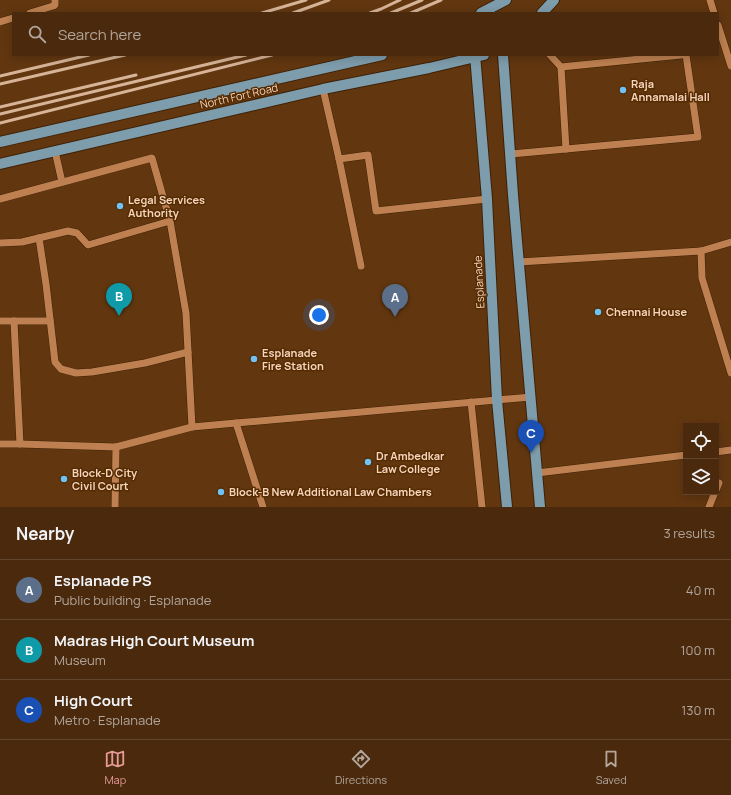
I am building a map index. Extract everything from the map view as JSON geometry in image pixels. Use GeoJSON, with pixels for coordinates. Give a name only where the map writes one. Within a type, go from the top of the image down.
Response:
{"type":"FeatureCollection","features":[{"type":"Feature","properties":{"kind":"main road"},"geometry":{"type":"LineString","coordinates":[[492,10],[506,0]]}},
{"type":"Feature","properties":{"kind":"main road"},"geometry":{"type":"LineString","coordinates":[[543,12],[554,0]]}},
{"type":"Feature","properties":{"kind":"main road","name":"North Fort Road"},"geometry":{"type":"LineString","coordinates":[[0,142],[378,56]]}},
{"type":"Feature","properties":{"kind":"main road","name":"North Fort Road"},"geometry":{"type":"LineString","coordinates":[[0,164],[323,89],[478,56]]}},
{"type":"Feature","properties":{"kind":"main road","name":"Esplanade"},"geometry":{"type":"LineString","coordinates":[[478,56],[497,400],[507,507]]}},
{"type":"Feature","properties":{"kind":"main road"},"geometry":{"type":"LineString","coordinates":[[503,56],[540,507]]}},
{"type":"Feature","properties":{"kind":"street"},"geometry":{"type":"LineString","coordinates":[[33,12],[55,5],[55,0]]}},
{"type":"Feature","properties":{"kind":"street"},"geometry":{"type":"LineString","coordinates":[[710,0],[714,12]]}},
{"type":"Feature","properties":{"kind":"street"},"geometry":{"type":"LineString","coordinates":[[0,22],[12,18]]}},
{"type":"Feature","properties":{"kind":"street"},"geometry":{"type":"LineString","coordinates":[[719,28],[731,66]]}},
{"type":"Feature","properties":{"kind":"street"},"geometry":{"type":"LineString","coordinates":[[551,56],[561,67],[566,149]]}},
{"type":"Feature","properties":{"kind":"street"},"geometry":{"type":"LineString","coordinates":[[561,67],[670,56]]}},
{"type":"Feature","properties":{"kind":"street"},"geometry":{"type":"LineString","coordinates":[[511,154],[698,137],[686,56]]}},
{"type":"Feature","properties":{"kind":"street"},"geometry":{"type":"LineString","coordinates":[[323,89],[361,266]]}},
{"type":"Feature","properties":{"kind":"street"},"geometry":{"type":"LineString","coordinates":[[55,151],[62,182]]}},
{"type":"Feature","properties":{"kind":"street"},"geometry":{"type":"LineString","coordinates":[[339,160],[368,155],[376,211],[487,199]]}},
{"type":"Feature","properties":{"kind":"street"},"geometry":{"type":"LineString","coordinates":[[0,199],[152,158],[170,221],[186,313],[192,427]]}},
{"type":"Feature","properties":{"kind":"street"},"geometry":{"type":"LineString","coordinates":[[0,243],[22,242],[68,232],[77,234],[88,245],[170,221]]}},
{"type":"Feature","properties":{"kind":"street"},"geometry":{"type":"LineString","coordinates":[[39,238],[55,362],[61,369],[76,373],[92,372],[145,363],[188,352]]}},
{"type":"Feature","properties":{"kind":"street"},"geometry":{"type":"LineString","coordinates":[[519,262],[701,251],[731,242]]}},
{"type":"Feature","properties":{"kind":"street"},"geometry":{"type":"LineString","coordinates":[[701,251],[702,278],[731,372]]}},
{"type":"Feature","properties":{"kind":"street"},"geometry":{"type":"LineString","coordinates":[[14,321],[20,444]]}},
{"type":"Feature","properties":{"kind":"street"},"geometry":{"type":"LineString","coordinates":[[0,322],[50,321]]}},
{"type":"Feature","properties":{"kind":"street"},"geometry":{"type":"LineString","coordinates":[[0,444],[116,447],[192,427],[530,397]]}},
{"type":"Feature","properties":{"kind":"street"},"geometry":{"type":"LineString","coordinates":[[471,402],[482,507]]}},
{"type":"Feature","properties":{"kind":"street"},"geometry":{"type":"LineString","coordinates":[[236,423],[263,507]]}},
{"type":"Feature","properties":{"kind":"street"},"geometry":{"type":"LineString","coordinates":[[115,507],[116,447]]}},
{"type":"Feature","properties":{"kind":"street"},"geometry":{"type":"LineString","coordinates":[[719,452],[731,450]]}},
{"type":"Feature","properties":{"kind":"street"},"geometry":{"type":"LineString","coordinates":[[537,473],[683,456]]}},
{"type":"Feature","properties":{"kind":"street"},"geometry":{"type":"LineString","coordinates":[[709,507],[714,495]]}},
{"type":"Feature","properties":{"kind":"railway"},"geometry":{"type":"LineString","coordinates":[[265,12],[306,0]]}},
{"type":"Feature","properties":{"kind":"railway"},"geometry":{"type":"LineString","coordinates":[[296,12],[329,0]]}},
{"type":"Feature","properties":{"kind":"railway"},"geometry":{"type":"LineString","coordinates":[[373,12],[400,0]]}},
{"type":"Feature","properties":{"kind":"railway"},"geometry":{"type":"LineString","coordinates":[[393,12],[422,0]]}},
{"type":"Feature","properties":{"kind":"railway"},"geometry":{"type":"LineString","coordinates":[[413,12],[441,0]]}},
{"type":"Feature","properties":{"kind":"railway"},"geometry":{"type":"LineString","coordinates":[[0,76],[85,56]]}},
{"type":"Feature","properties":{"kind":"railway"},"geometry":{"type":"LineString","coordinates":[[0,84],[121,56]]}},
{"type":"Feature","properties":{"kind":"railway"},"geometry":{"type":"LineString","coordinates":[[0,114],[242,56]]}},
{"type":"Feature","properties":{"kind":"railway"},"geometry":{"type":"LineString","coordinates":[[0,123],[268,56]]}},
{"type":"Feature","properties":{"kind":"railway"},"geometry":{"type":"LineString","coordinates":[[0,107],[136,75]]}},
{"type":"Feature","properties":{"kind":"place","name":"Raja Annamalai Hall"},"geometry":{"type":"Point","coordinates":[623,90]}},
{"type":"Feature","properties":{"kind":"place","name":"Legal Services Authority"},"geometry":{"type":"Point","coordinates":[120,206]}},
{"type":"Feature","properties":{"kind":"place","name":"Chennai House"},"geometry":{"type":"Point","coordinates":[598,312]}},
{"type":"Feature","properties":{"kind":"place","name":"Madras High Court Museum"},"geometry":{"type":"Point","coordinates":[119,316]}},
{"type":"Feature","properties":{"kind":"place","name":"Esplanade PS"},"geometry":{"type":"Point","coordinates":[395,317]}},
{"type":"Feature","properties":{"kind":"place","name":"Esplanade Fire Station"},"geometry":{"type":"Point","coordinates":[254,359]}},
{"type":"Feature","properties":{"kind":"place","name":"High Court"},"geometry":{"type":"Point","coordinates":[531,453]}},
{"type":"Feature","properties":{"kind":"place","name":"Dr Ambedkar Law College"},"geometry":{"type":"Point","coordinates":[368,462]}},
{"type":"Feature","properties":{"kind":"place","name":"Block-D City Civil Court"},"geometry":{"type":"Point","coordinates":[64,479]}},
{"type":"Feature","properties":{"kind":"place","name":"Block-B New Additional Law Chambers"},"geometry":{"type":"Point","coordinates":[221,492]}}]}
